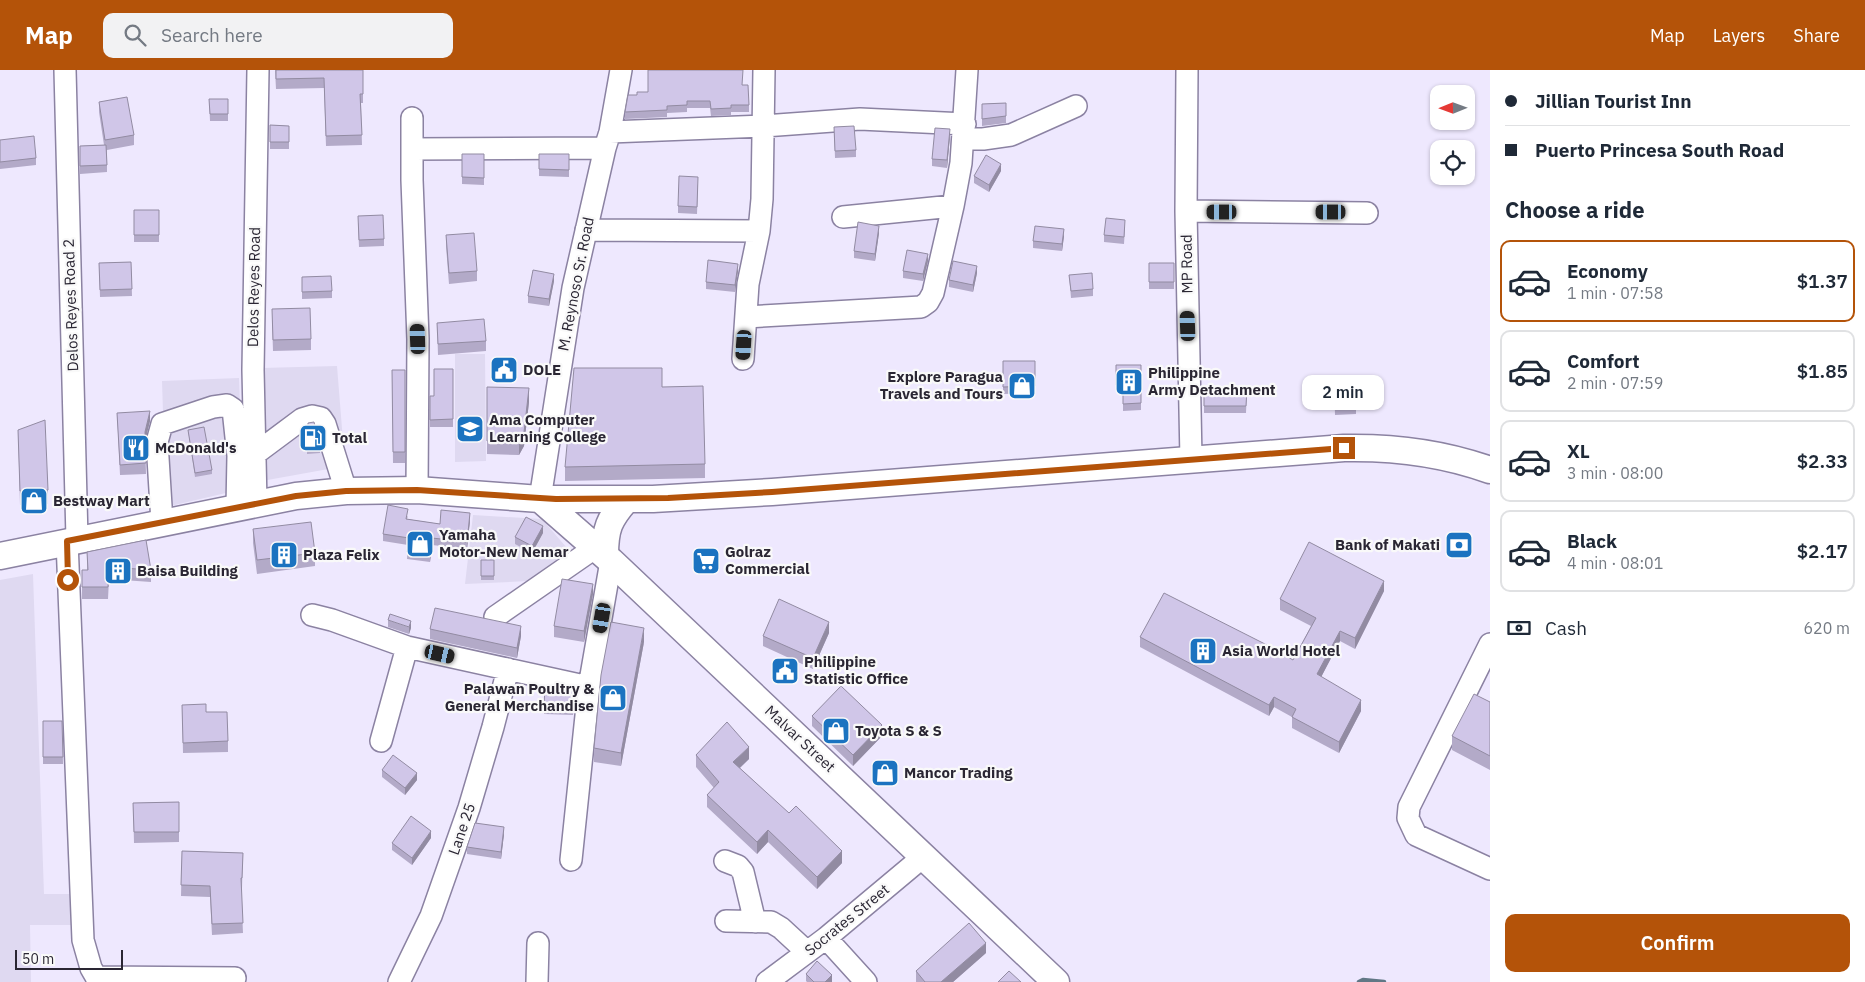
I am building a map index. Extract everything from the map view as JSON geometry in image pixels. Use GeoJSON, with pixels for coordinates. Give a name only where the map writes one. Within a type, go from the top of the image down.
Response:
{"type":"FeatureCollection","features":[{"type":"Feature","properties":{"kind":"main road"},"geometry":{"type":"LineString","coordinates":[[0,556],[246,505],[296,496],[346,491],[417,490],[540,499],[626,500],[772,492],[1362,447],[1420,452],[1450,458],[1490,470]]}},
{"type":"Feature","properties":{"kind":"main road","name":"Malvar Street"},"geometry":{"type":"LineString","coordinates":[[540,499],[604,554],[1056,982]]}},
{"type":"Feature","properties":{"kind":"main road"},"geometry":{"type":"LineString","coordinates":[[604,554],[605,532],[616,511],[626,500]]}},
{"type":"Feature","properties":{"kind":"street","name":"Delos Reyes Road 2"},"geometry":{"type":"LineString","coordinates":[[65,70],[72,540],[83,940],[91,968],[98,980]]}},
{"type":"Feature","properties":{"kind":"street","name":"Delos Reyes Road"},"geometry":{"type":"LineString","coordinates":[[246,505],[255,454],[258,70]]}},
{"type":"Feature","properties":{"kind":"street","name":"M. Reynoso Sr. Road"},"geometry":{"type":"LineString","coordinates":[[540,499],[573,288],[607,140],[620,70]]}},
{"type":"Feature","properties":{"kind":"street"},"geometry":{"type":"LineString","coordinates":[[743,359],[751,263],[759,231],[762,199],[764,70]]}},
{"type":"Feature","properties":{"kind":"street"},"geometry":{"type":"LineString","coordinates":[[746,317],[921,307],[925,305],[933,293],[953,206],[964,132],[967,70]]}},
{"type":"Feature","properties":{"kind":"street","name":"MP Road"},"geometry":{"type":"LineString","coordinates":[[1187,70],[1186,212],[1191,459]]}},
{"type":"Feature","properties":{"kind":"street"},"geometry":{"type":"LineString","coordinates":[[412,149],[607,140],[860,119],[964,132],[983,139],[1011,135],[1076,106]]}},
{"type":"Feature","properties":{"kind":"street"},"geometry":{"type":"LineString","coordinates":[[412,118],[412,180],[418,339],[417,490]]}},
{"type":"Feature","properties":{"kind":"street"},"geometry":{"type":"LineString","coordinates":[[843,217],[953,206]]}},
{"type":"Feature","properties":{"kind":"street"},"geometry":{"type":"LineString","coordinates":[[1186,212],[1368,212]]}},
{"type":"Feature","properties":{"kind":"street"},"geometry":{"type":"LineString","coordinates":[[586,230],[759,231]]}},
{"type":"Feature","properties":{"kind":"street"},"geometry":{"type":"LineString","coordinates":[[162,522],[157,442],[162,424],[214,407],[226,405],[233,409],[254,404]]}},
{"type":"Feature","properties":{"kind":"street"},"geometry":{"type":"LineString","coordinates":[[233,409],[246,505]]}},
{"type":"Feature","properties":{"kind":"street"},"geometry":{"type":"LineString","coordinates":[[255,454],[302,420],[312,416],[321,418],[346,491]]}},
{"type":"Feature","properties":{"kind":"street"},"geometry":{"type":"LineString","coordinates":[[494,617],[604,554]]}},
{"type":"Feature","properties":{"kind":"street"},"geometry":{"type":"LineString","coordinates":[[570,860],[604,554]]}},
{"type":"Feature","properties":{"kind":"street"},"geometry":{"type":"LineString","coordinates":[[312,615],[332,620],[407,647],[589,686]]}},
{"type":"Feature","properties":{"kind":"street"},"geometry":{"type":"LineString","coordinates":[[1490,644],[1409,807],[1408,818],[1416,835],[1490,869]]}},
{"type":"Feature","properties":{"kind":"street"},"geometry":{"type":"LineString","coordinates":[[381,741],[407,647]]}},
{"type":"Feature","properties":{"kind":"street","name":"Lane 25"},"geometry":{"type":"LineString","coordinates":[[399,982],[431,916],[469,808],[508,669]]}},
{"type":"Feature","properties":{"kind":"street","name":"Socrates Street"},"geometry":{"type":"LineString","coordinates":[[767,982],[826,938],[924,856]]}},
{"type":"Feature","properties":{"kind":"street"},"geometry":{"type":"LineString","coordinates":[[724,861],[738,866],[743,872],[755,922]]}},
{"type":"Feature","properties":{"kind":"street"},"geometry":{"type":"LineString","coordinates":[[726,921],[771,922],[781,928],[807,952]]}},
{"type":"Feature","properties":{"kind":"street"},"geometry":{"type":"LineString","coordinates":[[826,938],[862,980]]}},
{"type":"Feature","properties":{"kind":"street"},"geometry":{"type":"LineString","coordinates":[[537,982],[538,943]]}},
{"type":"Feature","properties":{"kind":"street"},"geometry":{"type":"LineString","coordinates":[[98,980],[235,978]]}},
{"type":"Feature","properties":{"kind":"shaded area","name":"Ama Computer Learning College"},"geometry":{"type":"Polygon","coordinates":[[[455,354],[485,354],[486,461],[455,462],[455,354]]]}},
{"type":"Feature","properties":{"kind":"shaded area"},"geometry":{"type":"Polygon","coordinates":[[[337,366],[345,466],[262,481],[261,368],[337,366]]]}},
{"type":"Feature","properties":{"kind":"shaded area"},"geometry":{"type":"Polygon","coordinates":[[[239,378],[243,489],[166,507],[162,381],[239,378]]]}},
{"type":"Feature","properties":{"kind":"shaded area"},"geometry":{"type":"Polygon","coordinates":[[[473,515],[542,519],[573,555],[529,581],[465,584],[473,515]]]}},
{"type":"Feature","properties":{"kind":"shaded area"},"geometry":{"type":"Polygon","coordinates":[[[33,574],[44,894],[72,894],[72,925],[30,925],[31,982],[0,982],[0,580],[33,574]]]}},
{"type":"Feature","properties":{"kind":"building"},"geometry":{"type":"Polygon","coordinates":[[[276,70],[363,70],[363,94],[360,94],[362,135],[326,136],[324,78],[276,79],[276,70]]]}},
{"type":"Feature","properties":{"kind":"building"},"geometry":{"type":"Polygon","coordinates":[[[648,70],[743,70],[742,85],[748,85],[749,105],[731,105],[731,108],[711,109],[710,101],[687,101],[687,105],[667,106],[667,110],[625,112],[628,95],[637,95],[637,92],[648,92],[648,70]]]}},
{"type":"Feature","properties":{"kind":"building"},"geometry":{"type":"Polygon","coordinates":[[[127,97],[134,135],[105,140],[99,102],[127,97]]]}},
{"type":"Feature","properties":{"kind":"building"},"geometry":{"type":"Polygon","coordinates":[[[209,99],[228,99],[228,114],[210,114],[209,99]]]}},
{"type":"Feature","properties":{"kind":"building"},"geometry":{"type":"Polygon","coordinates":[[[1006,103],[1006,116],[982,119],[982,104],[1006,103]]]}},
{"type":"Feature","properties":{"kind":"building"},"geometry":{"type":"Polygon","coordinates":[[[270,125],[289,126],[289,142],[270,142],[270,125]]]}},
{"type":"Feature","properties":{"kind":"building"},"geometry":{"type":"Polygon","coordinates":[[[854,126],[856,150],[835,151],[834,127],[854,126]]]}},
{"type":"Feature","properties":{"kind":"building"},"geometry":{"type":"Polygon","coordinates":[[[935,128],[950,129],[947,160],[932,159],[935,128]]]}},
{"type":"Feature","properties":{"kind":"building"},"geometry":{"type":"Polygon","coordinates":[[[34,136],[36,158],[0,162],[0,140],[34,136]]]}},
{"type":"Feature","properties":{"kind":"building"},"geometry":{"type":"Polygon","coordinates":[[[106,145],[107,165],[80,166],[80,146],[106,145]]]}},
{"type":"Feature","properties":{"kind":"building"},"geometry":{"type":"Polygon","coordinates":[[[462,154],[484,154],[484,178],[462,177],[462,154]]]}},
{"type":"Feature","properties":{"kind":"building"},"geometry":{"type":"Polygon","coordinates":[[[539,154],[569,154],[569,170],[539,169],[539,154]]]}},
{"type":"Feature","properties":{"kind":"building"},"geometry":{"type":"Polygon","coordinates":[[[986,155],[1001,164],[989,185],[974,176],[986,155]]]}},
{"type":"Feature","properties":{"kind":"building"},"geometry":{"type":"Polygon","coordinates":[[[679,176],[698,177],[697,207],[678,206],[679,176]]]}},
{"type":"Feature","properties":{"kind":"building"},"geometry":{"type":"Polygon","coordinates":[[[134,210],[159,210],[159,235],[134,235],[134,210]]]}},
{"type":"Feature","properties":{"kind":"building"},"geometry":{"type":"Polygon","coordinates":[[[383,215],[384,239],[359,240],[358,216],[383,215]]]}},
{"type":"Feature","properties":{"kind":"building"},"geometry":{"type":"Polygon","coordinates":[[[1106,218],[1125,220],[1124,237],[1104,235],[1106,218]]]}},
{"type":"Feature","properties":{"kind":"building"},"geometry":{"type":"Polygon","coordinates":[[[858,222],[879,226],[875,254],[854,251],[858,222]]]}},
{"type":"Feature","properties":{"kind":"building"},"geometry":{"type":"Polygon","coordinates":[[[1035,226],[1064,229],[1062,244],[1033,241],[1035,226]]]}},
{"type":"Feature","properties":{"kind":"building"},"geometry":{"type":"Polygon","coordinates":[[[474,233],[477,271],[449,273],[446,235],[474,233]]]}},
{"type":"Feature","properties":{"kind":"building"},"geometry":{"type":"Polygon","coordinates":[[[907,250],[928,254],[923,274],[903,271],[907,250]]]}},
{"type":"Feature","properties":{"kind":"building"},"geometry":{"type":"Polygon","coordinates":[[[708,260],[738,264],[735,285],[706,282],[708,260]]]}},
{"type":"Feature","properties":{"kind":"building"},"geometry":{"type":"Polygon","coordinates":[[[953,261],[977,266],[973,285],[949,280],[953,261]]]}},
{"type":"Feature","properties":{"kind":"building"},"geometry":{"type":"Polygon","coordinates":[[[131,262],[132,289],[100,290],[99,263],[131,262]]]}},
{"type":"Feature","properties":{"kind":"building"},"geometry":{"type":"Polygon","coordinates":[[[1149,263],[1174,263],[1174,282],[1149,282],[1149,263]]]}},
{"type":"Feature","properties":{"kind":"building"},"geometry":{"type":"Polygon","coordinates":[[[533,270],[554,274],[549,299],[528,296],[533,270]]]}},
{"type":"Feature","properties":{"kind":"building"},"geometry":{"type":"Polygon","coordinates":[[[1092,273],[1093,289],[1071,291],[1069,275],[1092,273]]]}},
{"type":"Feature","properties":{"kind":"building"},"geometry":{"type":"Polygon","coordinates":[[[331,276],[332,291],[302,292],[302,277],[331,276]]]}},
{"type":"Feature","properties":{"kind":"building"},"geometry":{"type":"Polygon","coordinates":[[[310,308],[311,339],[273,340],[272,309],[310,308]]]}},
{"type":"Feature","properties":{"kind":"building"},"geometry":{"type":"Polygon","coordinates":[[[484,319],[486,341],[438,344],[437,323],[484,319]]]}},
{"type":"Feature","properties":{"kind":"building"},"geometry":{"type":"Polygon","coordinates":[[[1003,361],[1035,361],[1035,386],[1003,387],[1003,361]]]}},
{"type":"Feature","properties":{"kind":"building","name":"Philippine Army Detachment"},"geometry":{"type":"Polygon","coordinates":[[[1116,365],[1141,365],[1141,403],[1123,404],[1123,385],[1116,385],[1116,365]]]}},
{"type":"Feature","properties":{"kind":"building"},"geometry":{"type":"Polygon","coordinates":[[[574,368],[662,368],[662,387],[703,386],[705,464],[565,467],[574,368]]]}},
{"type":"Feature","properties":{"kind":"building"},"geometry":{"type":"Polygon","coordinates":[[[434,369],[453,369],[453,419],[430,420],[430,396],[434,396],[434,369]]]}},
{"type":"Feature","properties":{"kind":"building"},"geometry":{"type":"Polygon","coordinates":[[[392,370],[405,370],[405,452],[393,452],[392,370]]]}},
{"type":"Feature","properties":{"kind":"building"},"geometry":{"type":"Polygon","coordinates":[[[1355,379],[1356,407],[1335,408],[1334,380],[1355,379]]]}},
{"type":"Feature","properties":{"kind":"building"},"geometry":{"type":"Polygon","coordinates":[[[487,387],[529,388],[524,432],[519,441],[487,441],[487,387]]]}},
{"type":"Feature","properties":{"kind":"building"},"geometry":{"type":"Polygon","coordinates":[[[1204,388],[1247,388],[1246,406],[1204,406],[1204,388]]]}},
{"type":"Feature","properties":{"kind":"building","name":"McDonald's"},"geometry":{"type":"Polygon","coordinates":[[[150,411],[145,432],[146,463],[120,465],[117,413],[150,411]]]}},
{"type":"Feature","properties":{"kind":"building"},"geometry":{"type":"Polygon","coordinates":[[[45,420],[48,490],[20,491],[18,430],[45,420]]]}},
{"type":"Feature","properties":{"kind":"building"},"geometry":{"type":"Polygon","coordinates":[[[314,422],[320,446],[307,447],[308,423],[314,422]]]}},
{"type":"Feature","properties":{"kind":"building"},"geometry":{"type":"Polygon","coordinates":[[[204,427],[212,470],[195,473],[188,430],[204,427]]]}},
{"type":"Feature","properties":{"kind":"building"},"geometry":{"type":"Polygon","coordinates":[[[388,505],[408,509],[406,519],[440,524],[441,510],[470,513],[467,542],[432,538],[430,555],[407,552],[409,538],[383,534],[388,505]]]}},
{"type":"Feature","properties":{"kind":"building"},"geometry":{"type":"Polygon","coordinates":[[[526,517],[543,526],[532,546],[515,537],[526,517]]]}},
{"type":"Feature","properties":{"kind":"building"},"geometry":{"type":"Polygon","coordinates":[[[311,522],[315,553],[257,560],[253,529],[311,522]]]}},
{"type":"Feature","properties":{"kind":"building"},"geometry":{"type":"Polygon","coordinates":[[[146,540],[151,570],[109,567],[108,587],[82,587],[82,570],[88,570],[87,552],[146,540]]]}},
{"type":"Feature","properties":{"kind":"building","name":"Asia World Hotel"},"geometry":{"type":"Polygon","coordinates":[[[1309,542],[1384,581],[1355,638],[1340,631],[1317,674],[1361,700],[1339,742],[1292,717],[1296,709],[1274,697],[1269,705],[1140,637],[1164,593],[1293,660],[1316,618],[1280,599],[1309,542]]]}},
{"type":"Feature","properties":{"kind":"building"},"geometry":{"type":"Polygon","coordinates":[[[481,560],[494,560],[494,576],[481,576],[481,560]]]}},
{"type":"Feature","properties":{"kind":"building"},"geometry":{"type":"Polygon","coordinates":[[[562,579],[593,584],[584,631],[554,626],[562,579]]]}},
{"type":"Feature","properties":{"kind":"building"},"geometry":{"type":"Polygon","coordinates":[[[779,599],[829,622],[813,658],[763,636],[779,599]]]}},
{"type":"Feature","properties":{"kind":"building"},"geometry":{"type":"Polygon","coordinates":[[[435,608],[521,626],[517,648],[430,629],[435,608]]]}},
{"type":"Feature","properties":{"kind":"building"},"geometry":{"type":"Polygon","coordinates":[[[390,614],[411,621],[409,627],[388,620],[390,614]]]}},
{"type":"Feature","properties":{"kind":"building","name":"Palawan Poultry & General Merchandise"},"geometry":{"type":"Polygon","coordinates":[[[611,622],[644,628],[621,753],[594,748],[601,675],[611,622]]]}},
{"type":"Feature","properties":{"kind":"building"},"geometry":{"type":"Polygon","coordinates":[[[545,686],[575,690],[573,708],[544,707],[545,686]]]}},
{"type":"Feature","properties":{"kind":"building"},"geometry":{"type":"Polygon","coordinates":[[[841,686],[882,725],[853,755],[812,716],[841,686]]]}},
{"type":"Feature","properties":{"kind":"building"},"geometry":{"type":"Polygon","coordinates":[[[1474,694],[1490,702],[1490,756],[1452,736],[1474,694]]]}},
{"type":"Feature","properties":{"kind":"building"},"geometry":{"type":"Polygon","coordinates":[[[206,704],[206,712],[227,712],[228,741],[183,743],[182,705],[206,704]]]}},
{"type":"Feature","properties":{"kind":"building"},"geometry":{"type":"Polygon","coordinates":[[[43,721],[62,721],[63,757],[43,757],[43,721]]]}},
{"type":"Feature","properties":{"kind":"building"},"geometry":{"type":"Polygon","coordinates":[[[727,722],[749,747],[733,762],[789,813],[796,806],[842,851],[817,877],[768,830],[757,842],[707,795],[719,782],[696,755],[727,722]]]}},
{"type":"Feature","properties":{"kind":"building"},"geometry":{"type":"Polygon","coordinates":[[[393,755],[417,773],[405,788],[382,770],[393,755]]]}},
{"type":"Feature","properties":{"kind":"building"},"geometry":{"type":"Polygon","coordinates":[[[179,802],[179,832],[134,832],[133,803],[179,802]]]}},
{"type":"Feature","properties":{"kind":"building"},"geometry":{"type":"Polygon","coordinates":[[[411,816],[431,831],[412,858],[392,843],[411,816]]]}},
{"type":"Feature","properties":{"kind":"building"},"geometry":{"type":"Polygon","coordinates":[[[475,823],[504,827],[501,852],[467,847],[475,823]]]}},
{"type":"Feature","properties":{"kind":"building"},"geometry":{"type":"Polygon","coordinates":[[[182,851],[243,853],[241,878],[243,923],[212,924],[210,886],[181,885],[182,851]]]}},
{"type":"Feature","properties":{"kind":"building"},"geometry":{"type":"Polygon","coordinates":[[[969,923],[986,943],[941,982],[925,982],[916,971],[969,923]]]}},
{"type":"Feature","properties":{"kind":"building"},"geometry":{"type":"Polygon","coordinates":[[[817,961],[832,975],[825,982],[814,982],[806,974],[817,961]]]}},
{"type":"Feature","properties":{"kind":"building"},"geometry":{"type":"Polygon","coordinates":[[[1009,971],[1021,982],[998,982],[1009,971]]]}},
{"type":"Feature","properties":{"kind":"waterway"},"geometry":{"type":"LineString","coordinates":[[1359,982],[1363,980],[1384,982]]}},
{"type":"Feature","properties":{"kind":"place","name":"DOLE"},"geometry":{"type":"Point","coordinates":[504,370]}},
{"type":"Feature","properties":{"kind":"place","name":"Philippine Army Detachment"},"geometry":{"type":"Point","coordinates":[1129,382]}},
{"type":"Feature","properties":{"kind":"place","name":"Explore Paragua Travels and Tours"},"geometry":{"type":"Point","coordinates":[1022,386]}},
{"type":"Feature","properties":{"kind":"place","name":"Ama Computer Learning College"},"geometry":{"type":"Point","coordinates":[470,429]}},
{"type":"Feature","properties":{"kind":"place","name":"Total"},"geometry":{"type":"Point","coordinates":[313,438]}},
{"type":"Feature","properties":{"kind":"place","name":"McDonald's"},"geometry":{"type":"Point","coordinates":[136,448]}},
{"type":"Feature","properties":{"kind":"place","name":"Bestway Mart"},"geometry":{"type":"Point","coordinates":[34,501]}},
{"type":"Feature","properties":{"kind":"place","name":"Yamaha Motor-New Nemar"},"geometry":{"type":"Point","coordinates":[420,544]}},
{"type":"Feature","properties":{"kind":"place","name":"Bank of Makati"},"geometry":{"type":"Point","coordinates":[1459,545]}},
{"type":"Feature","properties":{"kind":"place","name":"Plaza Felix"},"geometry":{"type":"Point","coordinates":[284,555]}},
{"type":"Feature","properties":{"kind":"place","name":"Golraz Commercial"},"geometry":{"type":"Point","coordinates":[706,561]}},
{"type":"Feature","properties":{"kind":"place","name":"Baisa Building"},"geometry":{"type":"Point","coordinates":[118,571]}},
{"type":"Feature","properties":{"kind":"place","name":"Asia World Hotel"},"geometry":{"type":"Point","coordinates":[1203,651]}},
{"type":"Feature","properties":{"kind":"place","name":"Philippine Statistic Office"},"geometry":{"type":"Point","coordinates":[785,671]}},
{"type":"Feature","properties":{"kind":"place","name":"Palawan Poultry & General Merchandise"},"geometry":{"type":"Point","coordinates":[613,698]}},
{"type":"Feature","properties":{"kind":"place","name":"Toyota S & S"},"geometry":{"type":"Point","coordinates":[836,731]}},
{"type":"Feature","properties":{"kind":"place","name":"Mancor Trading"},"geometry":{"type":"Point","coordinates":[885,773]}},
{"type":"Feature","properties":{"kind":"route"},"geometry":{"type":"LineString","coordinates":[[68,580],[67,541],[296,496],[381,490],[417,490],[540,499],[585,500],[714,496],[1344,448]]}}]}
